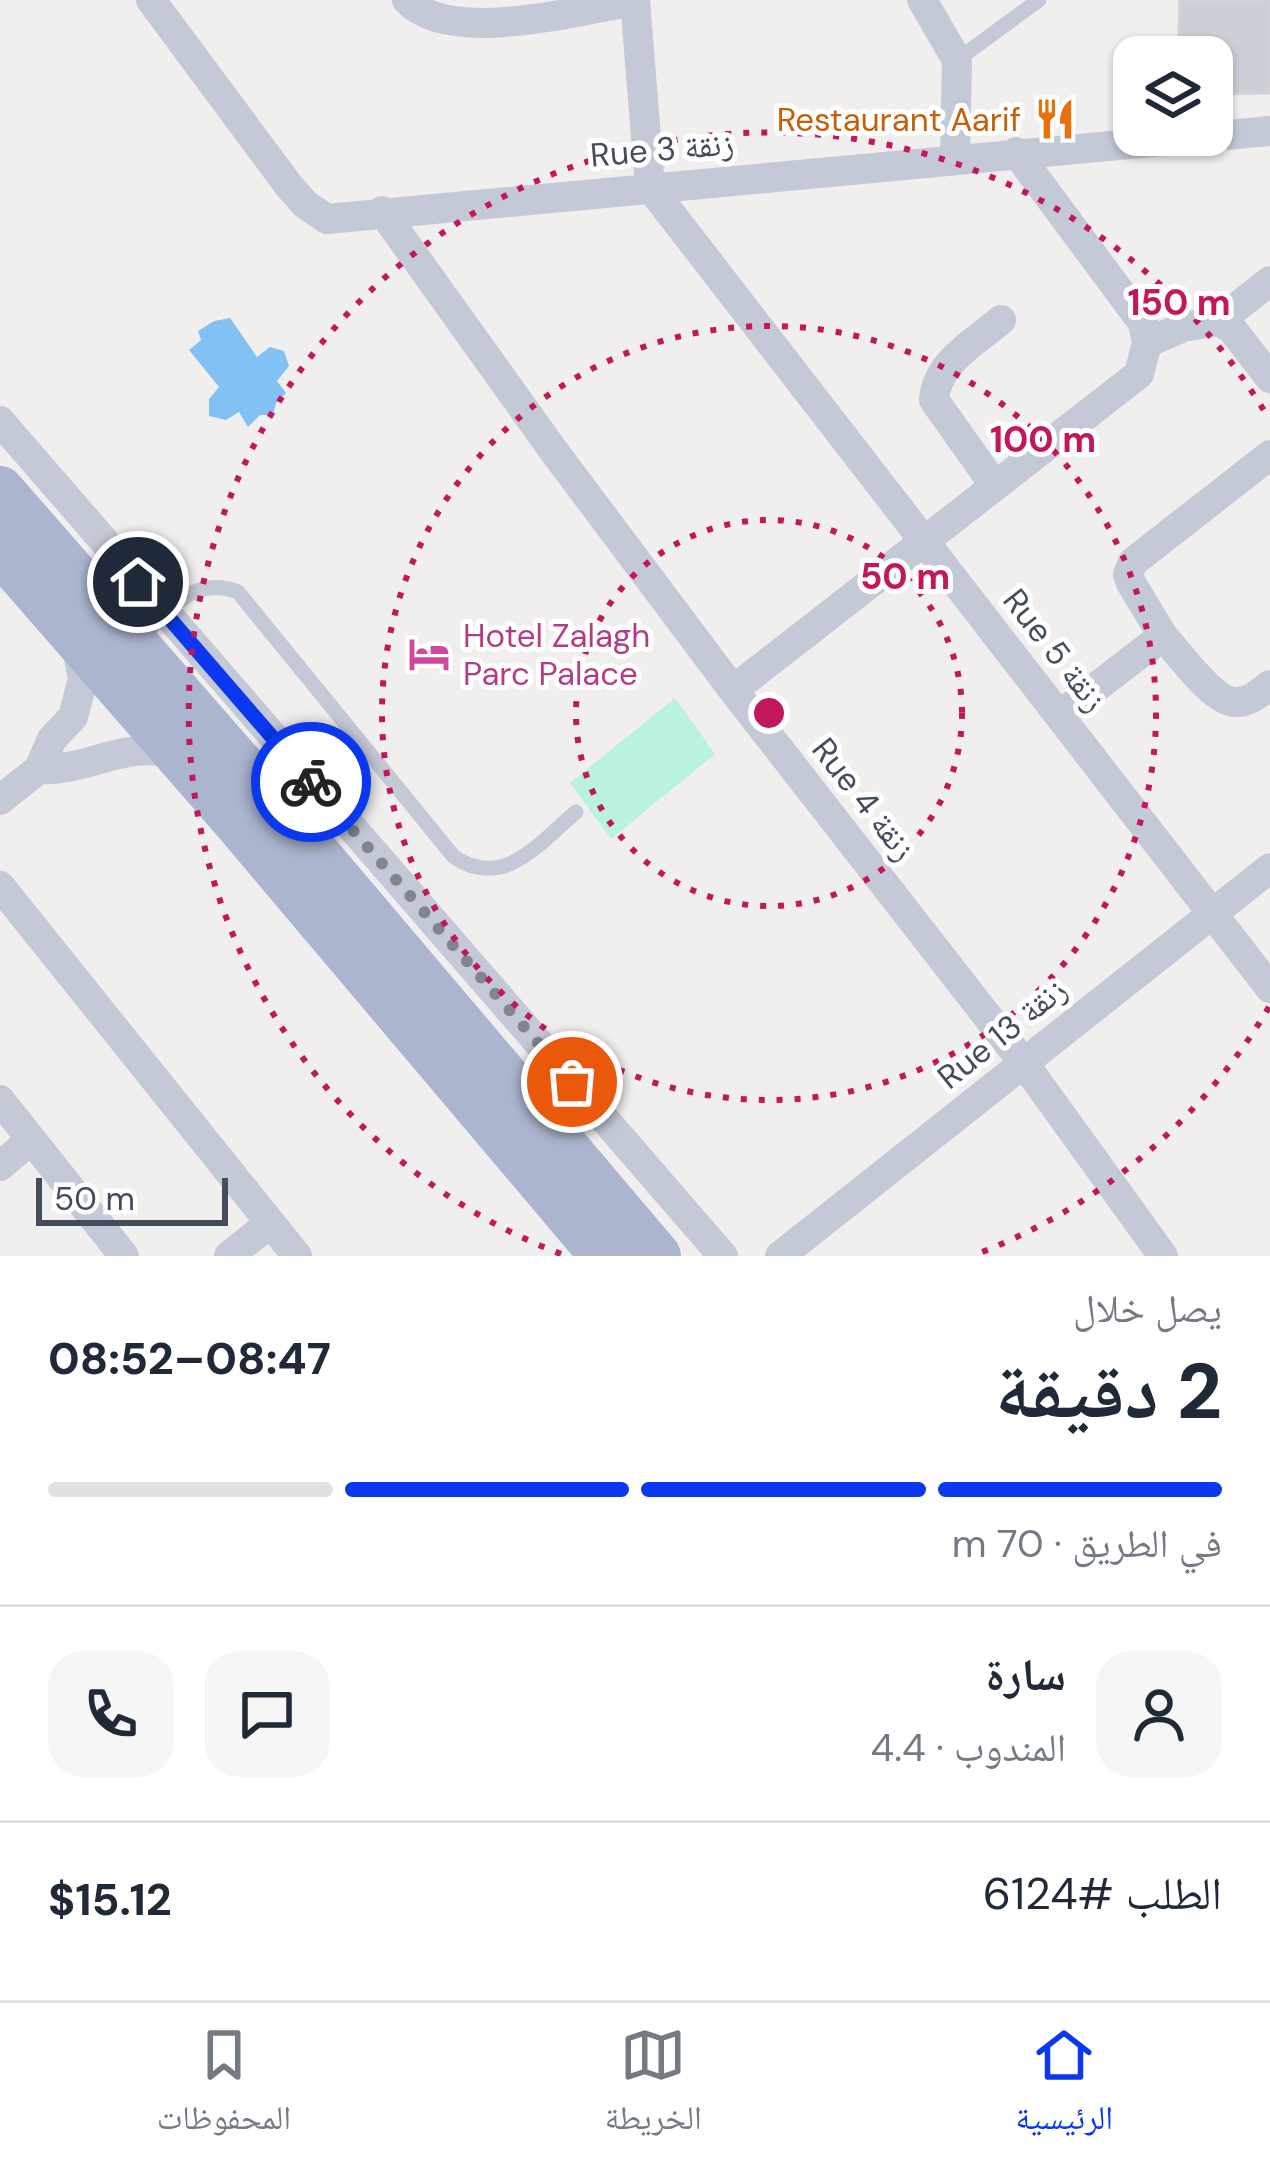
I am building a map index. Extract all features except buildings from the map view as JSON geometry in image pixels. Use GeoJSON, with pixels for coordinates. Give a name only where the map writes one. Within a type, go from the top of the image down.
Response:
{"type":"FeatureCollection","features":[{"type":"Feature","properties":{"kind":"main road"},"geometry":{"type":"LineString","coordinates":[[0,490],[150,629],[657,1256]]}},
{"type":"Feature","properties":{"kind":"main road"},"geometry":{"type":"LineString","coordinates":[[0,550],[604,1256]]}},
{"type":"Feature","properties":{"kind":"street","name":"Rue 3 زنقة"},"geometry":{"type":"LineString","coordinates":[[151,0],[290,186],[306,205],[327,218],[1270,131]]}},
{"type":"Feature","properties":{"kind":"street"},"geometry":{"type":"LineString","coordinates":[[407,0],[436,20],[500,22],[635,1],[650,187]]}},
{"type":"Feature","properties":{"kind":"street"},"geometry":{"type":"LineString","coordinates":[[922,0],[957,60],[955,157]]}},
{"type":"Feature","properties":{"kind":"street"},"geometry":{"type":"LineString","coordinates":[[734,690],[1139,374],[1147,344],[1143,323],[1016,152]]}},
{"type":"Feature","properties":{"kind":"street","name":"Rue 5 زنقة"},"geometry":{"type":"LineString","coordinates":[[650,187],[1270,988]]}},
{"type":"Feature","properties":{"kind":"street","name":"Rue 4 زنقة"},"geometry":{"type":"LineString","coordinates":[[382,211],[553,450],[1023,1061],[1163,1256]]}},
{"type":"Feature","properties":{"kind":"street"},"geometry":{"type":"LineString","coordinates":[[1147,344],[1183,327],[1219,321],[1270,281]]}},
{"type":"Feature","properties":{"kind":"street"},"geometry":{"type":"LineString","coordinates":[[994,486],[934,400],[935,386],[947,365],[1001,320]]}},
{"type":"Feature","properties":{"kind":"street"},"geometry":{"type":"LineString","coordinates":[[1219,321],[1232,328],[1270,378]]}},
{"type":"Feature","properties":{"kind":"street"},"geometry":{"type":"LineString","coordinates":[[0,421],[150,629],[723,1256]]}},
{"type":"Feature","properties":{"kind":"street"},"geometry":{"type":"LineString","coordinates":[[1270,455],[1144,550],[1129,567],[1131,583],[1163,636],[1214,693],[1228,702],[1250,700],[1270,685]]}},
{"type":"Feature","properties":{"kind":"street"},"geometry":{"type":"LineString","coordinates":[[0,800],[39,769],[52,740],[73,717],[82,693],[79,649],[64,622]]}},
{"type":"Feature","properties":{"kind":"street"},"geometry":{"type":"LineString","coordinates":[[1060,716],[1163,636]]}},
{"type":"Feature","properties":{"kind":"street"},"geometry":{"type":"LineString","coordinates":[[39,769],[70,769],[131,749],[181,757]]}},
{"type":"Feature","properties":{"kind":"street","name":"Rue 13 زنقة"},"geometry":{"type":"LineString","coordinates":[[780,1256],[1270,868]]}},
{"type":"Feature","properties":{"kind":"street"},"geometry":{"type":"LineString","coordinates":[[0,886],[297,1256]]}},
{"type":"Feature","properties":{"kind":"street"},"geometry":{"type":"LineString","coordinates":[[0,1100],[124,1256]]}},
{"type":"Feature","properties":{"kind":"street"},"geometry":{"type":"LineString","coordinates":[[0,1166],[31,1140]]}},
{"type":"Feature","properties":{"kind":"street"},"geometry":{"type":"LineString","coordinates":[[229,1256],[270,1223]]}},
{"type":"Feature","properties":{"kind":"lane"},"geometry":{"type":"LineString","coordinates":[[957,60],[1039,0]]}},
{"type":"Feature","properties":{"kind":"lane"},"geometry":{"type":"LineString","coordinates":[[150,629],[188,593],[203,586],[220,585],[238,592],[454,857],[473,870],[505,867],[576,812]]}},
{"type":"Feature","properties":{"kind":"green space"},"geometry":{"type":"Polygon","coordinates":[[[675,698],[715,754],[611,839],[570,783],[675,698]]]}},
{"type":"Feature","properties":{"kind":"water"},"geometry":{"type":"Polygon","coordinates":[[[230,318],[257,357],[270,347],[284,351],[289,366],[277,381],[286,393],[273,415],[260,415],[248,427],[239,412],[226,420],[209,416],[209,399],[219,387],[189,350],[201,340],[198,331],[230,318]]]}},
{"type":"Feature","properties":{"kind":"way so far"},"geometry":{"type":"LineString","coordinates":[[311,782],[572,1082]]}},
{"type":"Feature","properties":{"kind":"place","name":"Restaurant Aarif"},"geometry":{"type":"Point","coordinates":[1055,119]}},
{"type":"Feature","properties":{"kind":"place","name":"Hotel Zalagh Parc Palace"},"geometry":{"type":"Point","coordinates":[429,654]}},
{"type":"Feature","properties":{"kind":"route"},"geometry":{"type":"LineString","coordinates":[[138,582],[311,782]]}}]}
